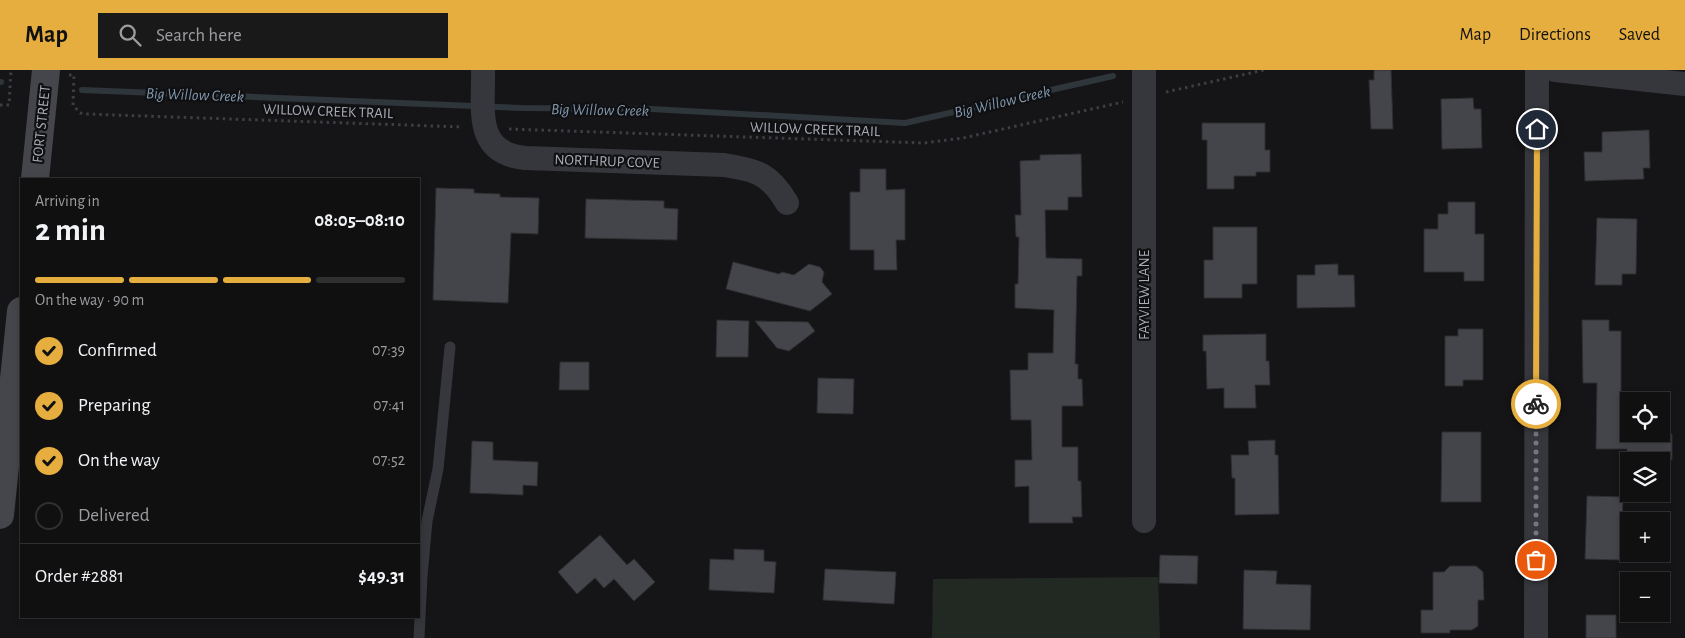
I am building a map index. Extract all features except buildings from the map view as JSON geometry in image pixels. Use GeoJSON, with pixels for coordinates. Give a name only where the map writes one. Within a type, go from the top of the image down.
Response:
{"type":"FeatureCollection","features":[{"type":"Feature","properties":{"kind":"street","name":"FAYVIEW LANE"},"geometry":{"type":"LineString","coordinates":[[1144,70],[1144,521]]}},
{"type":"Feature","properties":{"kind":"street"},"geometry":{"type":"LineString","coordinates":[[1536,638],[1537,70]]}},
{"type":"Feature","properties":{"kind":"street"},"geometry":{"type":"LineString","coordinates":[[1555,70],[1685,84]]}},
{"type":"Feature","properties":{"kind":"street","name":"FORT STREET"},"geometry":{"type":"LineString","coordinates":[[35,178],[58,72]]}},
{"type":"Feature","properties":{"kind":"street","name":"NORTHRUP COVE"},"geometry":{"type":"LineString","coordinates":[[483,75],[486,126],[489,140],[504,154],[514,157],[724,164],[745,168],[762,175],[777,187],[787,203]]}},
{"type":"Feature","properties":{"kind":"street"},"geometry":{"type":"LineString","coordinates":[[0,515],[20,321]]}},
{"type":"Feature","properties":{"kind":"lane"},"geometry":{"type":"LineString","coordinates":[[419,638],[426,530],[438,469],[450,347]]}},
{"type":"Feature","properties":{"kind":"path"},"geometry":{"type":"LineString","coordinates":[[0,105],[9,105],[11,70]]}},
{"type":"Feature","properties":{"kind":"path"},"geometry":{"type":"LineString","coordinates":[[1160,94],[1264,70]]}},
{"type":"Feature","properties":{"kind":"path","name":"WILLOW CREEK TRAIL"},"geometry":{"type":"LineString","coordinates":[[58,72],[74,75],[73,105],[80,113],[86,114],[486,126],[924,143],[963,138],[1129,100]]}},
{"type":"Feature","properties":{"kind":"shaded area"},"geometry":{"type":"Polygon","coordinates":[[[1158,577],[1160,638],[932,638],[933,579],[1158,577]]]}},
{"type":"Feature","properties":{"kind":"waterway","name":"Big Willow Creek"},"geometry":{"type":"LineString","coordinates":[[82,90],[522,108],[651,109],[905,123],[1113,76]]}},
{"type":"Feature","properties":{"kind":"way so far"},"geometry":{"type":"LineString","coordinates":[[1536,404],[1536,560]]}},
{"type":"Feature","properties":{"kind":"route"},"geometry":{"type":"LineString","coordinates":[[1536,404],[1537,129]]}}]}
